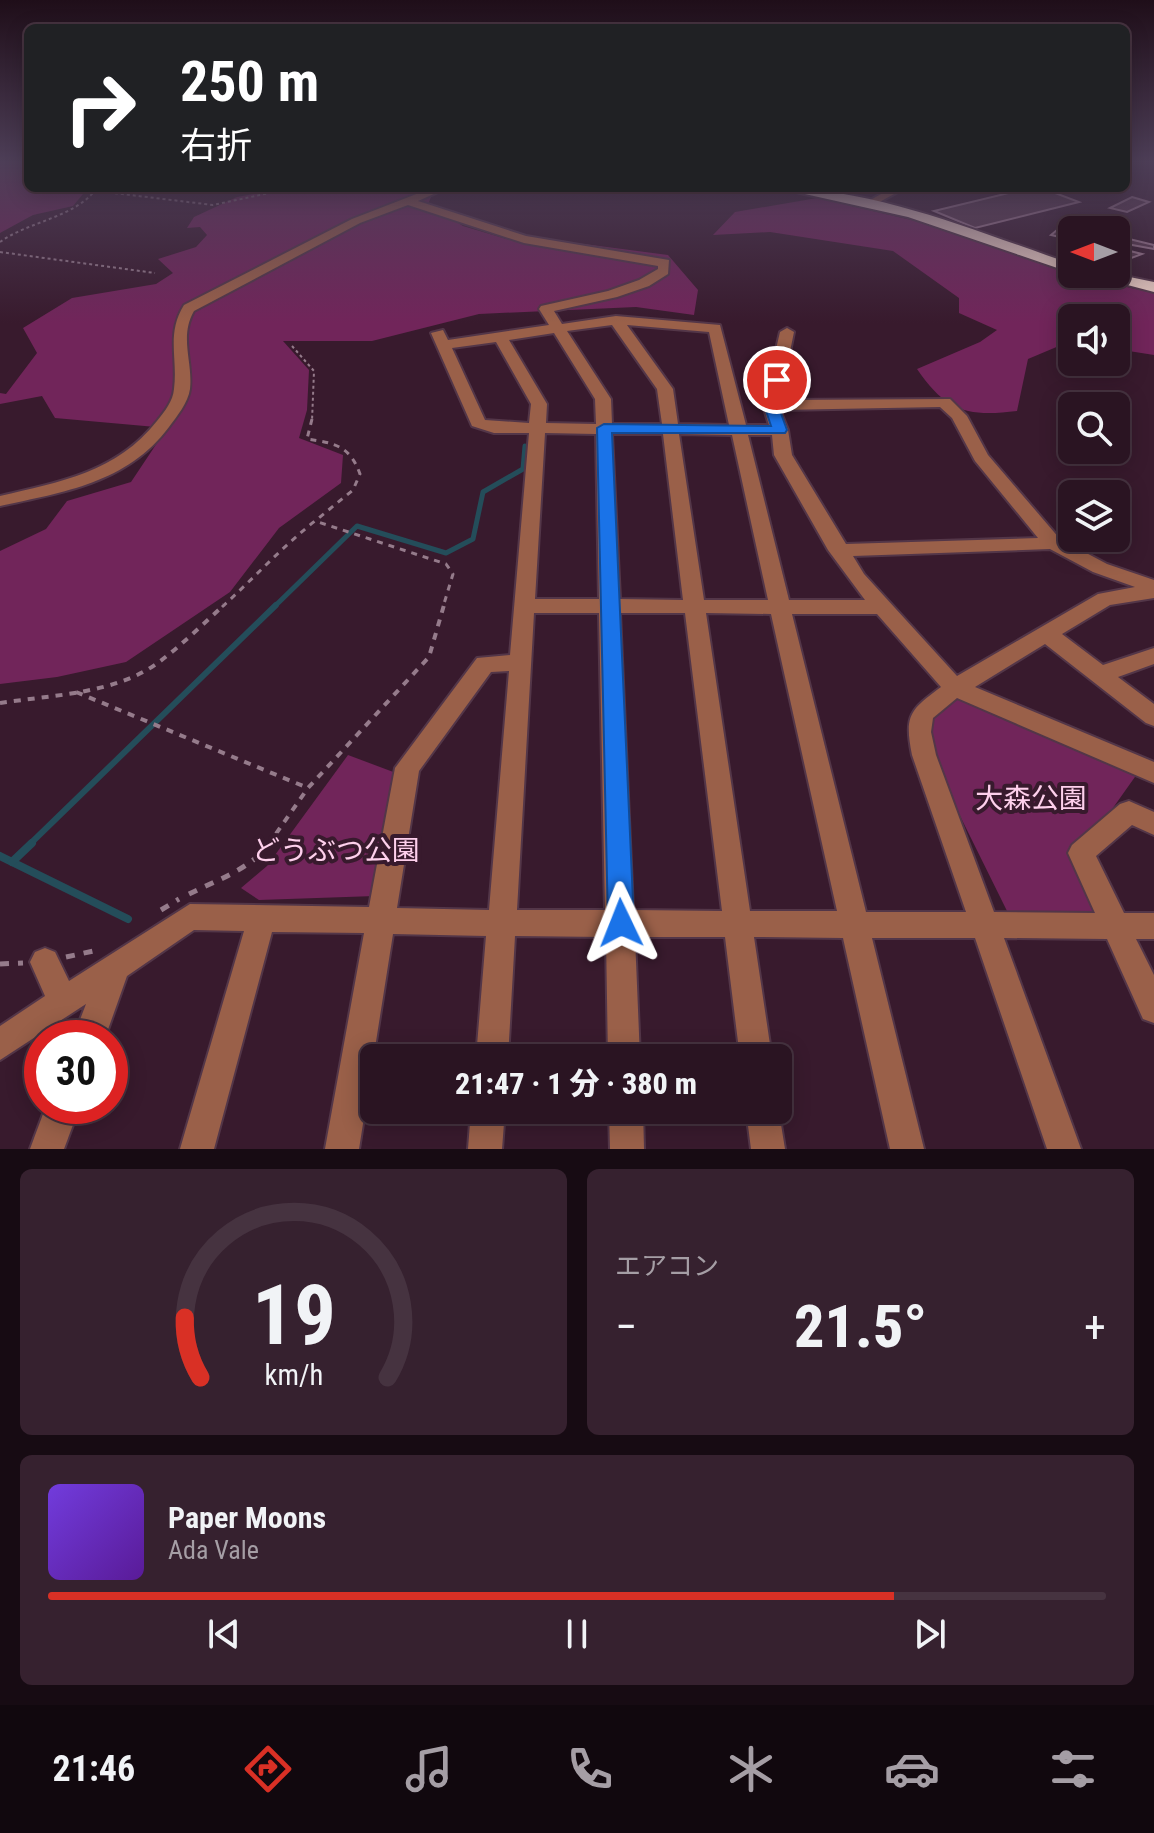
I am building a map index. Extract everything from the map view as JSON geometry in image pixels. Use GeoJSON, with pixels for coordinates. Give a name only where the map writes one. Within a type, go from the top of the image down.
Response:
{"type":"FeatureCollection","features":[{"type":"Feature","properties":{"kind":"highway"},"geometry":{"type":"LineString","coordinates":[[915,216],[1058,264]]}},
{"type":"Feature","properties":{"kind":"highway"},"geometry":{"type":"LineString","coordinates":[[1130,282],[1154,287]]}},
{"type":"Feature","properties":{"kind":"street"},"geometry":{"type":"LineString","coordinates":[[0,501],[83,482],[126,463],[152,441],[182,395],[177,333],[189,308],[370,216]]}},
{"type":"Feature","properties":{"kind":"street"},"geometry":{"type":"LineString","coordinates":[[453,216],[524,239],[665,263],[664,271],[644,283],[546,309],[603,399],[624,1044]]}},
{"type":"Feature","properties":{"kind":"street"},"geometry":{"type":"LineString","coordinates":[[616,320],[665,389],[754,1044]]}},
{"type":"Feature","properties":{"kind":"street"},"geometry":{"type":"LineString","coordinates":[[780,430],[738,429],[671,428],[494,428],[478,423],[441,339],[500,337],[616,320],[715,328],[738,429],[779,609],[907,1149]]}},
{"type":"Feature","properties":{"kind":"street"},"geometry":{"type":"LineString","coordinates":[[787,332],[771,405],[780,430],[783,455],[838,550],[880,607],[955,688],[1154,773]]}},
{"type":"Feature","properties":{"kind":"street"},"geometry":{"type":"LineString","coordinates":[[493,1044],[539,404],[500,337]]}},
{"type":"Feature","properties":{"kind":"street"},"geometry":{"type":"LineString","coordinates":[[771,405],[944,402],[959,416],[981,457],[1053,543],[1100,568],[1154,589]]}},
{"type":"Feature","properties":{"kind":"street"},"geometry":{"type":"LineString","coordinates":[[838,550],[1053,543]]}},
{"type":"Feature","properties":{"kind":"street"},"geometry":{"type":"LineString","coordinates":[[1064,1149],[924,755],[919,732],[922,714],[955,688],[1105,599],[1154,589]]}},
{"type":"Feature","properties":{"kind":"street"},"geometry":{"type":"LineString","coordinates":[[523,606],[694,609],[880,607]]}},
{"type":"Feature","properties":{"kind":"street"},"geometry":{"type":"LineString","coordinates":[[1048,635],[1154,717]]}},
{"type":"Feature","properties":{"kind":"street"},"geometry":{"type":"LineString","coordinates":[[1099,675],[1154,656]]}},
{"type":"Feature","properties":{"kind":"street"},"geometry":{"type":"LineString","coordinates":[[342,1149],[407,768],[485,664],[520,663]]}},
{"type":"Feature","properties":{"kind":"street"},"geometry":{"type":"LineString","coordinates":[[1154,824],[1129,812],[1081,853],[1154,1008]]}},
{"type":"Feature","properties":{"kind":"street"},"geometry":{"type":"LineString","coordinates":[[0,1044],[62,1000],[111,957],[190,917],[501,923],[1154,926]]}},
{"type":"Feature","properties":{"kind":"street"},"geometry":{"type":"LineString","coordinates":[[197,1149],[261,920]]}},
{"type":"Feature","properties":{"kind":"street"},"geometry":{"type":"LineString","coordinates":[[94,1020],[111,957]]}},
{"type":"Feature","properties":{"kind":"street"},"geometry":{"type":"LineString","coordinates":[[45,962],[62,1000]]}},
{"type":"Feature","properties":{"kind":"street"},"geometry":{"type":"LineString","coordinates":[[47,1149],[56,1124]]}},
{"type":"Feature","properties":{"kind":"street"},"geometry":{"type":"LineString","coordinates":[[485,1149],[487,1124]]}},
{"type":"Feature","properties":{"kind":"street"},"geometry":{"type":"LineString","coordinates":[[626,1124],[627,1149]]}},
{"type":"Feature","properties":{"kind":"street"},"geometry":{"type":"LineString","coordinates":[[765,1124],[768,1149]]}},
{"type":"Feature","properties":{"kind":"path"},"geometry":{"type":"LineString","coordinates":[[0,242],[16,228],[50,216]]}},
{"type":"Feature","properties":{"kind":"path"},"geometry":{"type":"LineString","coordinates":[[0,252],[155,273]]}},
{"type":"Feature","properties":{"kind":"path"},"geometry":{"type":"LineString","coordinates":[[0,703],[76,692],[128,678],[158,663],[312,523],[353,490],[360,474],[355,457],[342,444],[307,439],[315,410],[311,394],[314,371],[292,346]]}},
{"type":"Feature","properties":{"kind":"path"},"geometry":{"type":"LineString","coordinates":[[150,917],[173,902],[239,870],[262,854],[308,788],[429,657],[453,574],[446,564],[315,521],[312,523]]}},
{"type":"Feature","properties":{"kind":"path"},"geometry":{"type":"LineString","coordinates":[[76,692],[308,788]]}},
{"type":"Feature","properties":{"kind":"path"},"geometry":{"type":"LineString","coordinates":[[0,964],[111,957]]}},
{"type":"Feature","properties":{"kind":"green space"},"geometry":{"type":"Polygon","coordinates":[[[0,216],[32,216],[0,233],[0,216]]]}},
{"type":"Feature","properties":{"kind":"green space"},"geometry":{"type":"Polygon","coordinates":[[[446,216],[463,226],[510,240],[584,244],[668,255],[698,290],[694,315],[636,307],[479,314],[372,341],[283,341],[309,370],[307,410],[299,438],[343,455],[341,483],[279,528],[230,592],[126,662],[57,677],[0,684],[0,551],[46,529],[67,501],[131,482],[167,428],[55,418],[42,396],[0,404],[0,393],[6,394],[37,353],[23,328],[72,298],[156,284],[173,273],[158,259],[196,247],[207,235],[200,227],[187,228],[194,217],[446,216]]]}},
{"type":"Feature","properties":{"kind":"green space"},"geometry":{"type":"Polygon","coordinates":[[[732,216],[893,216],[937,226],[1058,269],[1058,288],[1130,288],[1154,293],[1154,355],[1130,351],[1130,304],[1058,304],[1058,346],[1028,359],[1017,411],[972,412],[938,395],[917,369],[980,342],[997,330],[959,313],[959,298],[893,251],[770,232],[713,235],[732,216]]]}},
{"type":"Feature","properties":{"kind":"green space","name":"大森公園"},"geometry":{"type":"Polygon","coordinates":[[[955,688],[1142,767],[1081,853],[1093,913],[1008,913],[922,739],[922,714],[955,688]]]}},
{"type":"Feature","properties":{"kind":"green space","name":"どうぶつ公園"},"geometry":{"type":"Polygon","coordinates":[[[348,755],[396,773],[375,896],[259,900],[241,888],[267,866],[348,755]]]}},
{"type":"Feature","properties":{"kind":"building"},"geometry":{"type":"Polygon","coordinates":[[[945,216],[1025,216],[975,228],[945,216]]]}},
{"type":"Feature","properties":{"kind":"building"},"geometry":{"type":"Polygon","coordinates":[[[1130,239],[1154,245],[1154,249],[1130,245],[1130,239]]]}},
{"type":"Feature","properties":{"kind":"building"},"geometry":{"type":"Polygon","coordinates":[[[1130,251],[1142,254],[1130,258],[1130,251]]]}},
{"type":"Feature","properties":{"kind":"waterway"},"geometry":{"type":"LineString","coordinates":[[274,607],[357,526],[446,553],[473,539],[483,492],[523,469],[525,446]]}},
{"type":"Feature","properties":{"kind":"waterway"},"geometry":{"type":"LineString","coordinates":[[29,845],[276,605]]}},
{"type":"Feature","properties":{"kind":"waterway"},"geometry":{"type":"LineString","coordinates":[[12,862],[32,843]]}},
{"type":"Feature","properties":{"kind":"waterway"},"geometry":{"type":"LineString","coordinates":[[0,856],[12,862]]}},
{"type":"Feature","properties":{"kind":"waterway"},"geometry":{"type":"LineString","coordinates":[[12,862],[128,919]]}},
{"type":"Feature","properties":{"kind":"route"},"geometry":{"type":"LineString","coordinates":[[621,923],[604,428],[780,430],[771,405],[777,380]]}}]}
